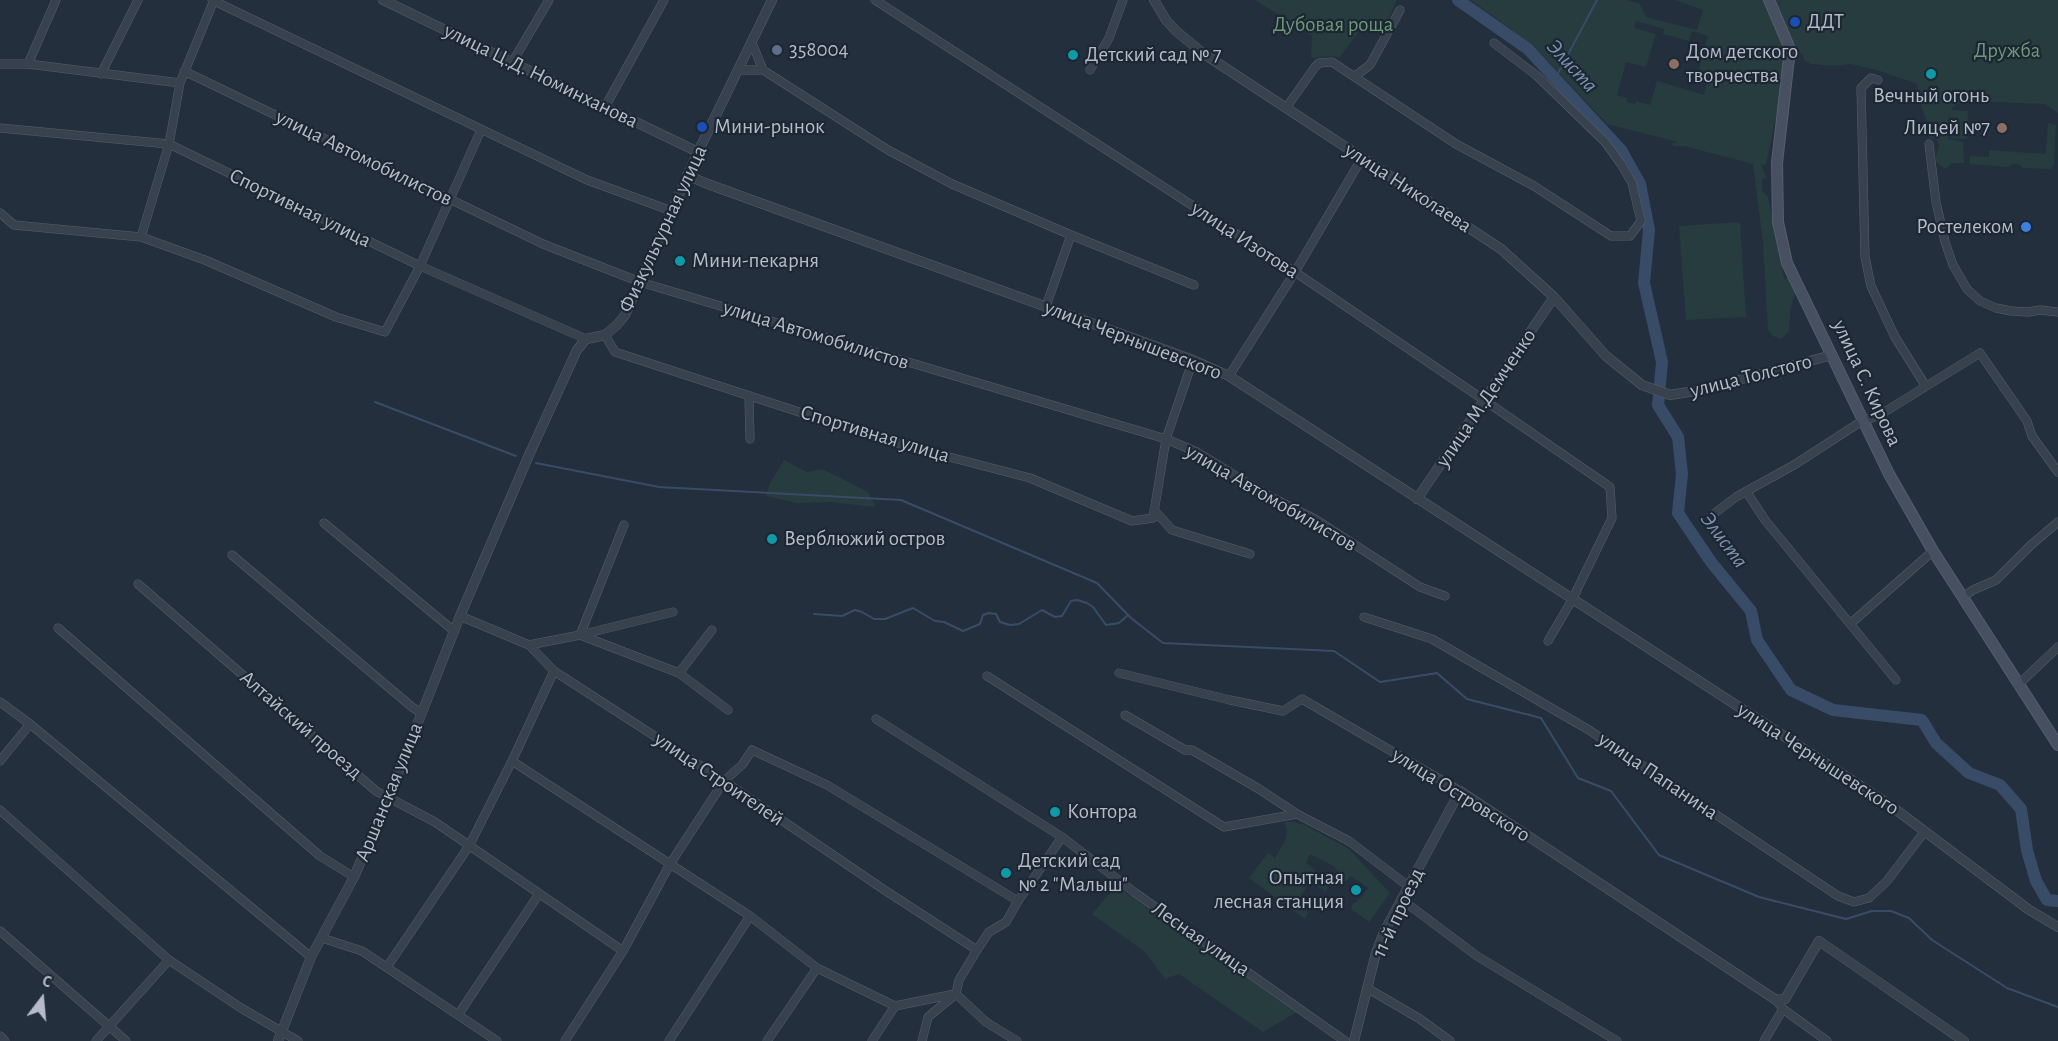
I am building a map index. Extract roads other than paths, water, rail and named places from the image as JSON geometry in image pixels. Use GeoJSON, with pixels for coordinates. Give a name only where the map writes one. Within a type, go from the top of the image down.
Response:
{"type":"FeatureCollection","features":[{"type":"Feature","properties":{"kind":"main road","name":"улица С. Кирова"},"geometry":{"type":"LineString","coordinates":[[1769,0],[1790,49],[1777,163],[1778,222],[1787,263],[1889,474],[1933,551],[2058,746]]}},
{"type":"Feature","properties":{"kind":"street"},"geometry":{"type":"LineString","coordinates":[[28,64],[56,0]]}},
{"type":"Feature","properties":{"kind":"street"},"geometry":{"type":"LineString","coordinates":[[101,74],[138,0]]}},
{"type":"Feature","properties":{"kind":"street"},"geometry":{"type":"LineString","coordinates":[[141,237],[169,144],[180,83],[213,0],[586,180],[672,211]]}},
{"type":"Feature","properties":{"kind":"street","name":"улица Ц.Д. Номинханова"},"geometry":{"type":"LineString","coordinates":[[383,0],[698,152]]}},
{"type":"Feature","properties":{"kind":"street"},"geometry":{"type":"LineString","coordinates":[[513,62],[549,0]]}},
{"type":"Feature","properties":{"kind":"street"},"geometry":{"type":"LineString","coordinates":[[605,107],[664,0]]}},
{"type":"Feature","properties":{"kind":"street","name":"Физкультурная улица"},"geometry":{"type":"LineString","coordinates":[[586,339],[605,334],[625,315],[687,175],[772,0]]}},
{"type":"Feature","properties":{"kind":"street","name":"улица Изотова"},"geometry":{"type":"LineString","coordinates":[[875,0],[1294,272],[1610,487],[1612,518],[1572,600]]}},
{"type":"Feature","properties":{"kind":"street"},"geometry":{"type":"LineString","coordinates":[[1090,70],[1109,38],[1123,0]]}},
{"type":"Feature","properties":{"kind":"street","name":"улица Николаева"},"geometry":{"type":"LineString","coordinates":[[1154,0],[1166,21],[1204,54],[1501,249],[1554,297],[1606,356],[1642,385],[1670,395]]}},
{"type":"Feature","properties":{"kind":"street"},"geometry":{"type":"LineString","coordinates":[[1355,76],[1370,65],[1400,10]]}},
{"type":"Feature","properties":{"kind":"street"},"geometry":{"type":"LineString","coordinates":[[752,43],[763,70]]}},
{"type":"Feature","properties":{"kind":"street"},"geometry":{"type":"LineString","coordinates":[[1286,108],[1319,63],[1332,62],[1456,144],[1534,186],[1611,236],[1630,236],[1641,221],[1632,183],[1621,164],[1605,142],[1536,75],[1494,43]]}},
{"type":"Feature","properties":{"kind":"street"},"geometry":{"type":"LineString","coordinates":[[0,64],[28,64],[180,83]]}},
{"type":"Feature","properties":{"kind":"street"},"geometry":{"type":"LineString","coordinates":[[739,70],[763,70],[834,117],[952,184],[1194,285]]}},
{"type":"Feature","properties":{"kind":"street","name":"улица Автомобилистов"},"geometry":{"type":"LineString","coordinates":[[184,71],[543,244],[640,282],[1166,439],[1197,452],[1267,495],[1315,519],[1420,587],[1445,596]]}},
{"type":"Feature","properties":{"kind":"street"},"geometry":{"type":"LineString","coordinates":[[1878,80],[1871,78],[1861,88],[1865,257],[1871,286],[1895,337],[1925,386]]}},
{"type":"Feature","properties":{"kind":"street","name":"Спортивная улица"},"geometry":{"type":"LineString","coordinates":[[0,128],[169,144],[420,266],[586,339]]}},
{"type":"Feature","properties":{"kind":"street"},"geometry":{"type":"LineString","coordinates":[[0,213],[14,225],[141,237],[205,260],[336,317],[385,332],[420,266],[481,130]]}},
{"type":"Feature","properties":{"kind":"street"},"geometry":{"type":"LineString","coordinates":[[1929,144],[1936,202],[1948,253],[1962,282],[1971,294],[1985,304],[2003,310],[2058,312]]}},
{"type":"Feature","properties":{"kind":"street"},"geometry":{"type":"LineString","coordinates":[[1229,376],[1362,158]]}},
{"type":"Feature","properties":{"kind":"street","name":"улица Чернышевского"},"geometry":{"type":"LineString","coordinates":[[687,175],[716,188],[1193,360],[1229,376],[1887,803],[2028,909],[2058,927]]}},
{"type":"Feature","properties":{"kind":"street"},"geometry":{"type":"LineString","coordinates":[[1046,306],[1071,235]]}},
{"type":"Feature","properties":{"kind":"street","name":"улица М.Демченко"},"geometry":{"type":"LineString","coordinates":[[1417,499],[1554,297]]}},
{"type":"Feature","properties":{"kind":"street","name":"Спортивная улица"},"geometry":{"type":"LineString","coordinates":[[605,334],[615,352],[888,441],[1030,478],[1132,521],[1153,514]]}},
{"type":"Feature","properties":{"kind":"street","name":"Аршанская улица"},"geometry":{"type":"LineString","coordinates":[[279,1036],[311,957],[354,877],[493,539],[577,350],[586,339]]}},
{"type":"Feature","properties":{"kind":"street"},"geometry":{"type":"LineString","coordinates":[[1711,516],[1746,491],[1794,465],[1862,421],[1878,416],[1980,354],[2027,421],[2032,435],[2058,472]]}},
{"type":"Feature","properties":{"kind":"street","name":"улица Толстого"},"geometry":{"type":"LineString","coordinates":[[1670,395],[1701,390],[1832,355]]}},
{"type":"Feature","properties":{"kind":"street"},"geometry":{"type":"LineString","coordinates":[[1193,360],[1166,439],[1153,514],[1172,530],[1250,554]]}},
{"type":"Feature","properties":{"kind":"street"},"geometry":{"type":"LineString","coordinates":[[749,396],[750,439]]}},
{"type":"Feature","properties":{"kind":"street"},"geometry":{"type":"LineString","coordinates":[[1746,491],[1765,520],[1896,680]]}},
{"type":"Feature","properties":{"kind":"street"},"geometry":{"type":"LineString","coordinates":[[1963,597],[1972,590],[1996,580],[2031,544],[2058,522]]}},
{"type":"Feature","properties":{"kind":"street"},"geometry":{"type":"LineString","coordinates":[[324,523],[454,631]]}},
{"type":"Feature","properties":{"kind":"street"},"geometry":{"type":"LineString","coordinates":[[580,635],[624,525]]}},
{"type":"Feature","properties":{"kind":"street"},"geometry":{"type":"LineString","coordinates":[[1850,624],[1933,551]]}},
{"type":"Feature","properties":{"kind":"street"},"geometry":{"type":"LineString","coordinates":[[232,555],[421,713]]}},
{"type":"Feature","properties":{"kind":"street","name":"Алтайский проезд"},"geometry":{"type":"LineString","coordinates":[[138,585],[376,790],[435,822],[623,951]]}},
{"type":"Feature","properties":{"kind":"street"},"geometry":{"type":"LineString","coordinates":[[1548,641],[1572,600]]}},
{"type":"Feature","properties":{"kind":"street"},"geometry":{"type":"LineString","coordinates":[[529,645],[673,612]]}},
{"type":"Feature","properties":{"kind":"street","name":"улица Строителей"},"geometry":{"type":"LineString","coordinates":[[460,616],[529,645],[554,671],[977,950]]}},
{"type":"Feature","properties":{"kind":"street","name":"улица Папанина"},"geometry":{"type":"LineString","coordinates":[[1364,617],[1432,639],[1589,730],[1838,896],[1854,902],[1869,898],[1887,881],[1925,831]]}},
{"type":"Feature","properties":{"kind":"street"},"geometry":{"type":"LineString","coordinates":[[58,628],[320,856],[354,877]]}},
{"type":"Feature","properties":{"kind":"street"},"geometry":{"type":"LineString","coordinates":[[679,673],[712,630]]}},
{"type":"Feature","properties":{"kind":"street"},"geometry":{"type":"LineString","coordinates":[[580,635],[679,673],[728,710]]}},
{"type":"Feature","properties":{"kind":"street"},"geometry":{"type":"LineString","coordinates":[[2018,685],[2058,647]]}},
{"type":"Feature","properties":{"kind":"street"},"geometry":{"type":"LineString","coordinates":[[387,967],[469,846],[554,671]]}},
{"type":"Feature","properties":{"kind":"street","name":"улица Островского"},"geometry":{"type":"LineString","coordinates":[[1119,673],[1283,711],[1302,699],[1460,791],[1776,1000],[1783,1009],[1827,1041]]}},
{"type":"Feature","properties":{"kind":"street"},"geometry":{"type":"LineString","coordinates":[[987,676],[1224,827],[1297,814]]}},
{"type":"Feature","properties":{"kind":"street"},"geometry":{"type":"LineString","coordinates":[[0,702],[30,724],[311,957]]}},
{"type":"Feature","properties":{"kind":"street"},"geometry":{"type":"LineString","coordinates":[[1125,715],[1185,750],[1192,750],[1297,814],[1349,842],[1408,886]]}},
{"type":"Feature","properties":{"kind":"street","name":"Лесная улица"},"geometry":{"type":"LineString","coordinates":[[876,719],[1062,837],[1134,892],[1346,1041]]}},
{"type":"Feature","properties":{"kind":"street"},"geometry":{"type":"LineString","coordinates":[[0,761],[30,724]]}},
{"type":"Feature","properties":{"kind":"street"},"geometry":{"type":"LineString","coordinates":[[565,1041],[623,951],[670,864],[724,781],[742,765],[752,750],[826,785],[1018,901]]}},
{"type":"Feature","properties":{"kind":"street"},"geometry":{"type":"LineString","coordinates":[[512,761],[750,916],[817,968],[895,1006],[956,994]]}},
{"type":"Feature","properties":{"kind":"street","name":"11-й проезд"},"geometry":{"type":"LineString","coordinates":[[1354,1041],[1376,953],[1384,932],[1460,791]]}},
{"type":"Feature","properties":{"kind":"street"},"geometry":{"type":"LineString","coordinates":[[0,810],[169,960],[279,1036],[297,1041]]}},
{"type":"Feature","properties":{"kind":"street"},"geometry":{"type":"LineString","coordinates":[[922,1041],[928,1017],[956,994],[959,980],[989,932],[1006,922],[1062,837]]}},
{"type":"Feature","properties":{"kind":"street"},"geometry":{"type":"LineString","coordinates":[[458,1015],[539,894]]}},
{"type":"Feature","properties":{"kind":"street"},"geometry":{"type":"LineString","coordinates":[[1401,899],[1477,956],[1617,1041]]}},
{"type":"Feature","properties":{"kind":"street"},"geometry":{"type":"LineString","coordinates":[[669,1041],[750,916]]}},
{"type":"Feature","properties":{"kind":"street"},"geometry":{"type":"LineString","coordinates":[[0,931],[126,1041]]}},
{"type":"Feature","properties":{"kind":"street"},"geometry":{"type":"LineString","coordinates":[[322,939],[362,951],[497,1041]]}},
{"type":"Feature","properties":{"kind":"street"},"geometry":{"type":"LineString","coordinates":[[1776,1000],[1785,999],[1819,941],[1964,1041]]}},
{"type":"Feature","properties":{"kind":"street"},"geometry":{"type":"LineString","coordinates":[[96,1041],[169,960]]}},
{"type":"Feature","properties":{"kind":"street"},"geometry":{"type":"LineString","coordinates":[[766,1041],[817,968]]}},
{"type":"Feature","properties":{"kind":"street"},"geometry":{"type":"LineString","coordinates":[[1367,988],[1420,1019],[1450,1041]]}},
{"type":"Feature","properties":{"kind":"street"},"geometry":{"type":"LineString","coordinates":[[956,994],[986,1022],[1017,1041]]}},
{"type":"Feature","properties":{"kind":"street"},"geometry":{"type":"LineString","coordinates":[[872,1041],[895,1006]]}},
{"type":"Feature","properties":{"kind":"street"},"geometry":{"type":"LineString","coordinates":[[1764,1041],[1783,1009]]}},
{"type":"Feature","properties":{"kind":"street"},"geometry":{"type":"LineString","coordinates":[[0,1036],[5,1041]]}},
{"type":"Feature","properties":{"kind":"waterway","name":"Элиста"},"geometry":{"type":"LineString","coordinates":[[1458,0],[1528,49],[1621,150],[1640,184],[1649,230],[1644,283],[1662,362],[1658,405],[1678,437],[1682,474],[1678,513],[1711,562],[1751,611],[1757,640],[1791,690],[1833,710],[1922,720],[1936,743],[1969,773],[2000,785],[2021,809],[2027,850],[2036,881],[2047,900],[2058,901]]}},
{"type":"Feature","properties":{"kind":"waterway"},"geometry":{"type":"LineString","coordinates":[[1556,77],[1597,0]]}},
{"type":"Feature","properties":{"kind":"waterway"},"geometry":{"type":"LineString","coordinates":[[375,402],[516,456]]}},
{"type":"Feature","properties":{"kind":"waterway"},"geometry":{"type":"LineString","coordinates":[[536,463],[659,487],[901,500],[1097,583],[1131,618],[1163,643],[1334,651],[1380,682],[1437,673],[1467,699],[1541,718],[1578,778],[1611,791],[1659,855],[1759,897],[1846,919],[1872,911],[1891,911],[1909,918],[1932,940],[2007,988],[2058,1007]]}},
{"type":"Feature","properties":{"kind":"waterway"},"geometry":{"type":"LineString","coordinates":[[814,614],[842,616],[855,610],[874,619],[885,619],[913,608],[935,621],[944,622],[963,631],[980,624],[983,615],[989,613],[996,614],[1000,622],[1010,625],[1019,624],[1042,610],[1055,617],[1062,616],[1071,601],[1077,600],[1093,607],[1106,625],[1119,623],[1128,615]]}},
{"type":"Feature","properties":{"kind":"place","name":"ДДТ"},"geometry":{"type":"Point","coordinates":[1795,22]}},
{"type":"Feature","properties":{"kind":"place","name":"358004"},"geometry":{"type":"Point","coordinates":[777,50]}},
{"type":"Feature","properties":{"kind":"place","name":"Детский сад № 7"},"geometry":{"type":"Point","coordinates":[1073,55]}},
{"type":"Feature","properties":{"kind":"place","name":"Дом детского творчества"},"geometry":{"type":"Point","coordinates":[1674,64]}},
{"type":"Feature","properties":{"kind":"place","name":"Вечный огонь"},"geometry":{"type":"Point","coordinates":[1931,74]}},
{"type":"Feature","properties":{"kind":"place","name":"Мини-рынок"},"geometry":{"type":"Point","coordinates":[702,127]}},
{"type":"Feature","properties":{"kind":"place","name":"Лицей №7"},"geometry":{"type":"Point","coordinates":[2002,128]}},
{"type":"Feature","properties":{"kind":"place","name":"Ростелеком"},"geometry":{"type":"Point","coordinates":[2026,227]}},
{"type":"Feature","properties":{"kind":"place","name":"Мини-пекарня"},"geometry":{"type":"Point","coordinates":[680,261]}},
{"type":"Feature","properties":{"kind":"place","name":"Верблюжий остров"},"geometry":{"type":"Point","coordinates":[772,539]}},
{"type":"Feature","properties":{"kind":"place","name":"Контора"},"geometry":{"type":"Point","coordinates":[1055,812]}},
{"type":"Feature","properties":{"kind":"place","name":"Детский сад № 2 \"Малыш\""},"geometry":{"type":"Point","coordinates":[1006,873]}},
{"type":"Feature","properties":{"kind":"place","name":"Опытная лесная станция"},"geometry":{"type":"Point","coordinates":[1356,890]}},
{"type":"Feature","properties":{"kind":"park label","name":"Дубовая роща"},"geometry":{"type":"Point","coordinates":[1333,25]}},
{"type":"Feature","properties":{"kind":"park label","name":"Дружба"},"geometry":{"type":"Point","coordinates":[2007,51]}}]}
